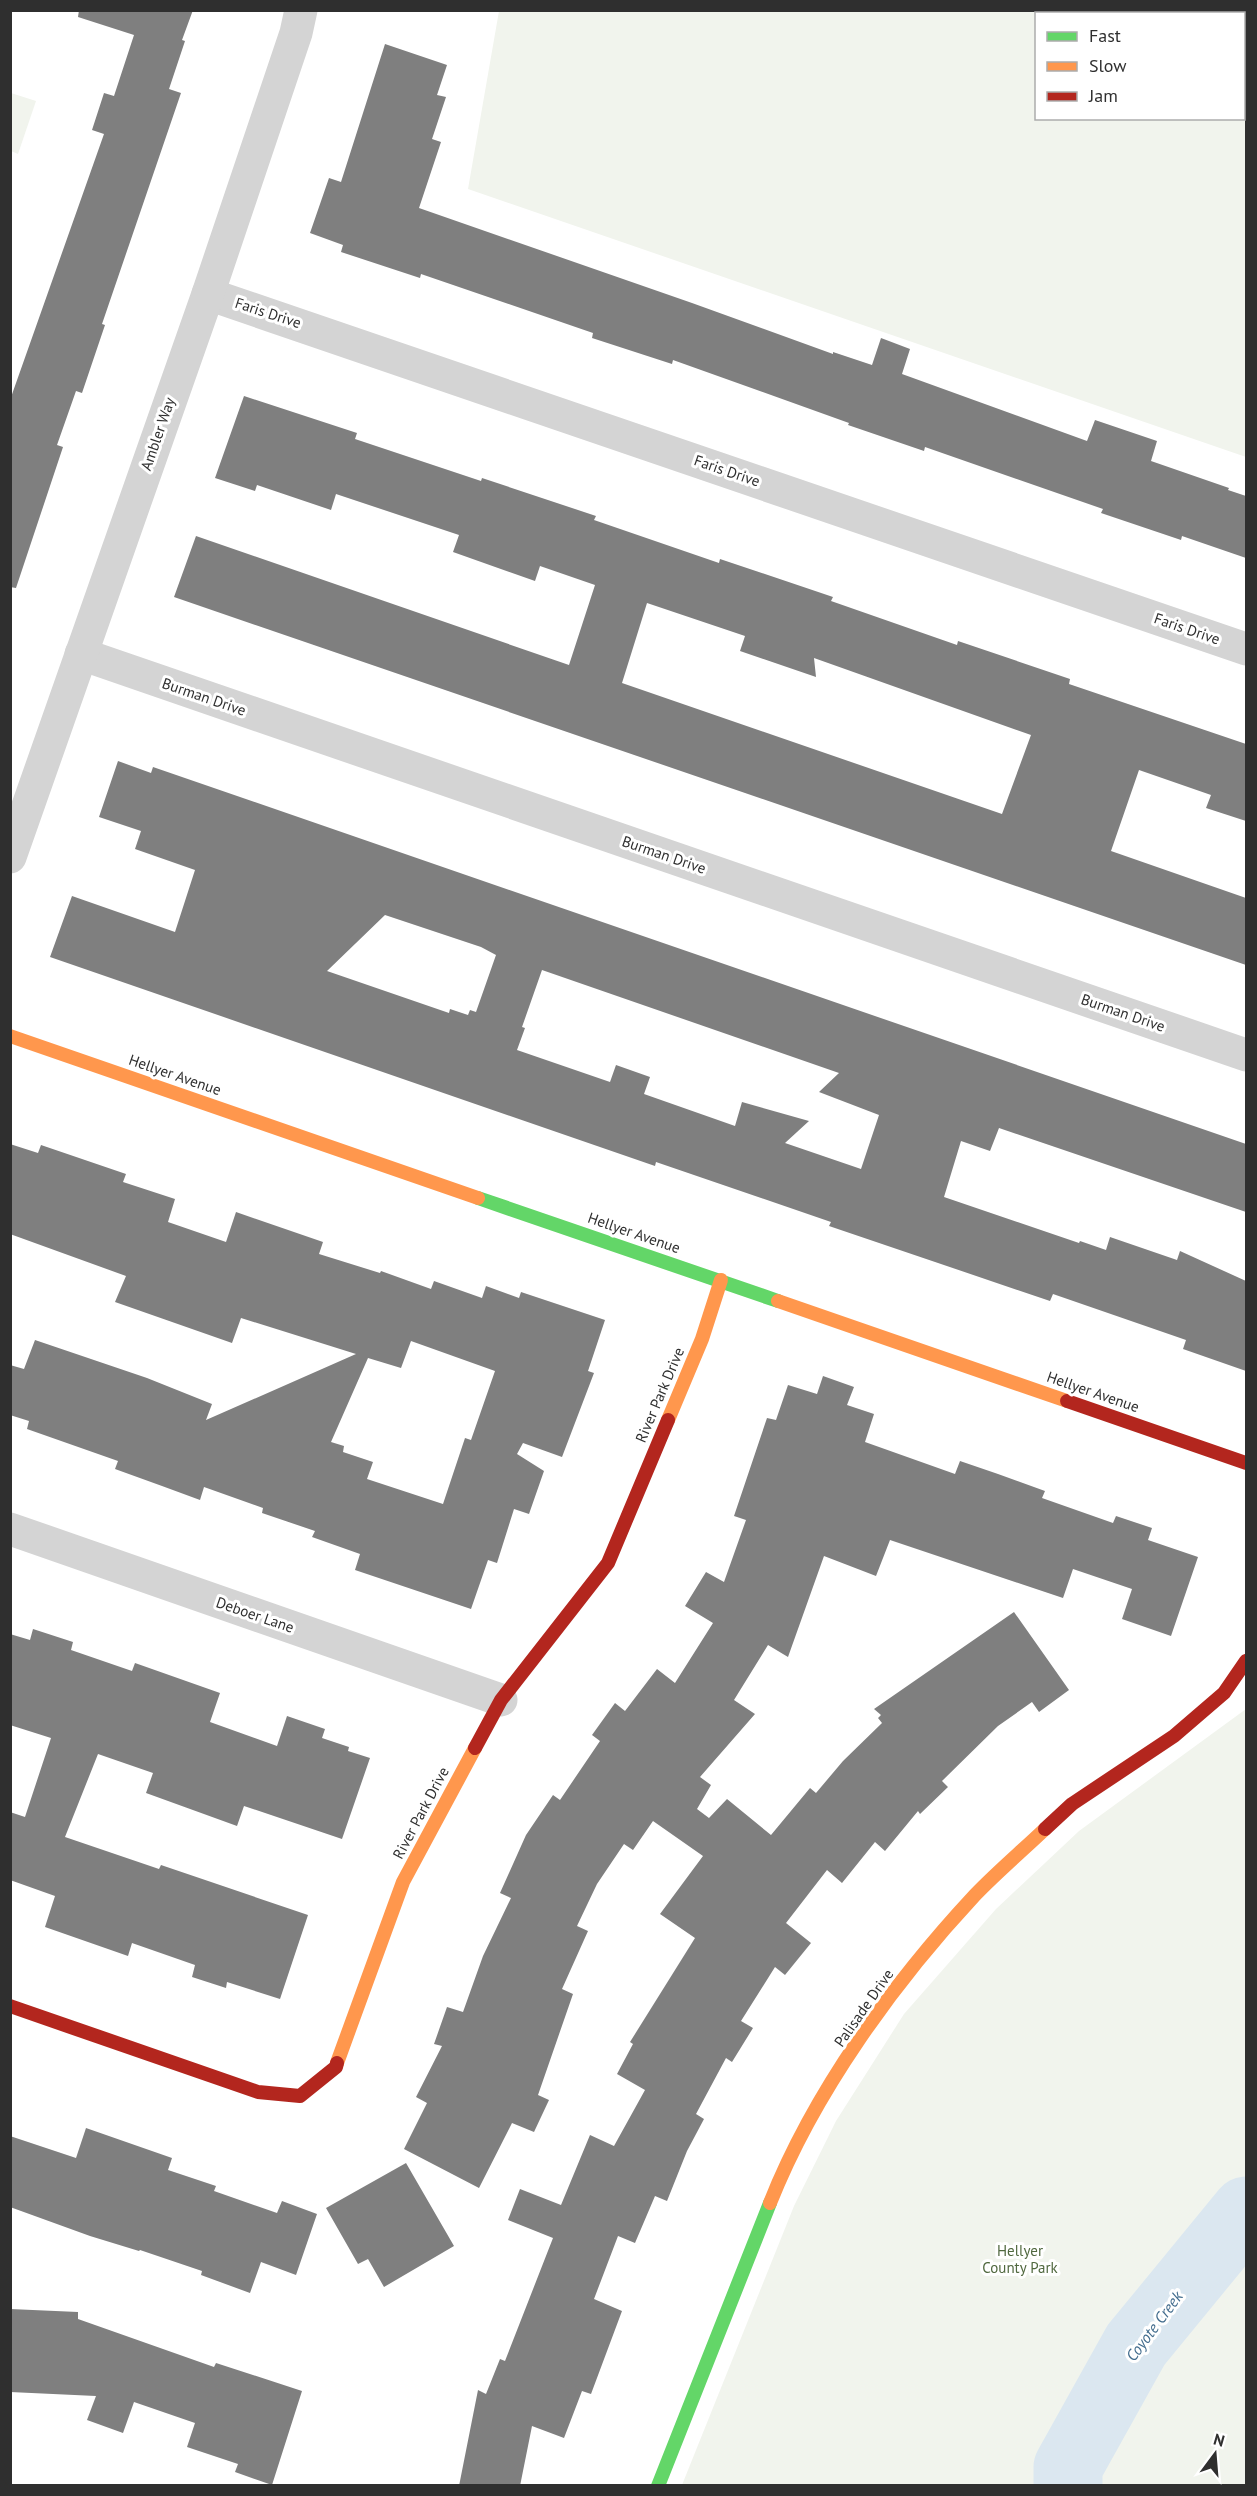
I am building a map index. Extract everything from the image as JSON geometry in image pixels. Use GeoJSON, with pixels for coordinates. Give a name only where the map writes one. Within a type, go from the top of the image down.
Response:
{"type":"FeatureCollection","features":[{"type":"Feature","properties":{"kind":"street","name":"Ambler Way"},"geometry":{"type":"LineString","coordinates":[[10,856],[208,294],[296,33],[301,10]]}},
{"type":"Feature","properties":{"kind":"street","name":"Faris Drive"},"geometry":{"type":"LineString","coordinates":[[208,294],[1246,649]]}},
{"type":"Feature","properties":{"kind":"street","name":"Burman Drive"},"geometry":{"type":"LineString","coordinates":[[81,654],[1246,1055]]}},
{"type":"Feature","properties":{"kind":"street","name":"Hellyer Avenue"},"geometry":{"type":"LineString","coordinates":[[10,1036],[1246,1463]]}},
{"type":"Feature","properties":{"kind":"street","name":"River Park Drive"},"geometry":{"type":"LineString","coordinates":[[10,2006],[258,2092],[300,2096],[336,2067],[403,1882],[501,1700],[608,1563],[702,1339],[721,1280]]}},
{"type":"Feature","properties":{"kind":"street","name":"Deboer Lane"},"geometry":{"type":"LineString","coordinates":[[10,1528],[501,1700]]}},
{"type":"Feature","properties":{"kind":"street","name":"Palisade Drive"},"geometry":{"type":"LineString","coordinates":[[658,2486],[773,2196],[814,2111],[884,2002],[976,1894],[1072,1804],[1174,1736],[1224,1693],[1246,1660]]}},
{"type":"Feature","properties":{"kind":"green space"},"geometry":{"type":"Polygon","coordinates":[[[499,11],[1246,11],[1246,457],[468,189],[499,11]]]}},
{"type":"Feature","properties":{"kind":"green space"},"geometry":{"type":"Polygon","coordinates":[[[11,93],[36,101],[18,154],[11,151],[11,93]]]}},
{"type":"Feature","properties":{"kind":"green space","name":"Hellyer County Park"},"geometry":{"type":"Polygon","coordinates":[[[1246,1709],[1246,2485],[682,2485],[794,2206],[836,2121],[904,2014],[996,1909],[1079,1831],[1246,1709]]]}},
{"type":"Feature","properties":{"kind":"building"},"geometry":{"type":"Polygon","coordinates":[[[79,10],[193,10],[182,40],[185,41],[169,89],[181,93],[102,324],[105,325],[82,393],[76,391],[57,445],[63,447],[16,588],[10,587],[10,400],[104,134],[92,130],[104,93],[114,96],[134,35],[78,17],[79,10]]]}},
{"type":"Feature","properties":{"kind":"building"},"geometry":{"type":"Polygon","coordinates":[[[385,44],[447,65],[437,95],[446,97],[432,139],[441,142],[419,208],[833,354],[833,352],[872,365],[881,338],[910,349],[902,374],[1087,441],[1095,420],[1157,441],[1151,461],[1246,496],[1246,558],[1182,536],[1181,540],[1101,513],[1103,509],[925,447],[924,451],[848,425],[849,423],[673,360],[672,364],[592,338],[593,333],[421,274],[420,278],[341,252],[343,245],[310,233],[329,178],[341,182],[385,44]]]}},
{"type":"Feature","properties":{"kind":"building"},"geometry":{"type":"Polygon","coordinates":[[[244,396],[357,433],[355,439],[596,516],[594,520],[719,563],[720,559],[833,597],[831,601],[957,645],[958,641],[1070,679],[1069,684],[1246,744],[1246,821],[1206,808],[1211,795],[1139,770],[1111,851],[1246,898],[1246,965],[174,597],[196,536],[569,665],[595,585],[540,566],[535,581],[453,552],[459,535],[336,494],[331,510],[257,485],[255,491],[215,478],[244,396]],[[647,603],[622,683],[1002,814],[1031,735],[814,658],[816,677],[740,651],[745,636],[647,603]]]}},
{"type":"Feature","properties":{"kind":"building"},"geometry":{"type":"Polygon","coordinates":[[[118,761],[151,773],[153,767],[1246,1144],[1246,1212],[999,1128],[990,1151],[961,1141],[944,1197],[1106,1250],[1110,1237],[1177,1260],[1180,1251],[1246,1281],[1246,1371],[1183,1349],[1186,1340],[1053,1294],[1050,1301],[829,1226],[831,1222],[656,1162],[655,1166],[50,957],[72,896],[175,932],[195,870],[135,849],[141,831],[99,817],[118,761]],[[385,915],[327,971],[449,1013],[450,1009],[468,1015],[470,1010],[476,1012],[496,955],[481,947],[385,915]],[[542,970],[522,1027],[525,1028],[517,1050],[610,1082],[616,1065],[650,1077],[644,1094],[735,1126],[742,1102],[809,1121],[785,1143],[861,1169],[879,1115],[819,1092],[839,1073],[542,970]]]}},
{"type":"Feature","properties":{"kind":"building"},"geometry":{"type":"Polygon","coordinates":[[[10,1144],[38,1153],[41,1145],[126,1174],[123,1182],[175,1199],[168,1222],[226,1242],[236,1212],[323,1242],[319,1254],[380,1273],[381,1271],[431,1289],[434,1281],[482,1298],[486,1286],[519,1298],[521,1292],[605,1320],[588,1371],[594,1373],[562,1457],[523,1443],[517,1454],[544,1471],[529,1514],[514,1509],[497,1563],[488,1560],[471,1609],[355,1570],[360,1554],[312,1537],[315,1531],[262,1513],[263,1508],[204,1487],[200,1500],[115,1469],[118,1461],[27,1429],[29,1421],[10,1415],[10,1365],[24,1369],[35,1340],[147,1378],[212,1404],[206,1420],[356,1354],[241,1318],[232,1343],[115,1302],[126,1276],[10,1234],[10,1144]],[[411,1341],[401,1368],[368,1358],[331,1442],[344,1446],[343,1452],[373,1462],[367,1479],[443,1504],[465,1438],[471,1440],[495,1371],[411,1341]]]}},
{"type":"Feature","properties":{"kind":"building"},"geometry":{"type":"Polygon","coordinates":[[[823,1376],[854,1387],[847,1405],[874,1414],[865,1442],[955,1474],[960,1461],[998,1474],[1045,1491],[1042,1498],[1113,1523],[1116,1516],[1152,1528],[1148,1540],[1198,1557],[1171,1636],[1122,1619],[1132,1589],[1073,1569],[1063,1598],[890,1540],[876,1576],[824,1556],[788,1657],[768,1645],[734,1700],[755,1714],[700,1777],[711,1785],[697,1809],[709,1818],[727,1799],[771,1835],[810,1788],[816,1793],[843,1761],[882,1723],[878,1718],[881,1715],[874,1709],[1014,1612],[1069,1690],[1039,1712],[1032,1702],[998,1726],[942,1781],[948,1787],[920,1814],[918,1811],[885,1851],[875,1842],[842,1883],[827,1870],[786,1923],[811,1943],[785,1975],[775,1967],[741,2021],[753,2028],[732,2062],[726,2058],[696,2114],[704,2119],[687,2151],[667,2201],[655,2196],[635,2243],[618,2236],[594,2299],[622,2311],[591,2394],[582,2391],[564,2438],[532,2426],[520,2486],[459,2486],[478,2390],[486,2394],[500,2359],[505,2361],[553,2238],[508,2220],[520,2189],[561,2205],[590,2135],[614,2146],[645,2090],[617,2074],[633,2044],[630,2042],[695,1938],[660,1914],[703,1856],[653,1821],[633,1850],[624,1844],[597,1884],[577,1926],[588,1931],[562,1989],[573,1994],[538,2095],[549,2100],[534,2132],[512,2123],[479,2188],[404,2149],[427,2103],[416,2097],[442,2046],[434,2044],[447,2007],[463,2012],[483,1956],[511,1898],[500,1893],[526,1835],[553,1795],[560,1800],[600,1741],[592,1735],[615,1703],[625,1711],[657,1669],[675,1683],[713,1623],[685,1606],[706,1572],[724,1582],[746,1520],[734,1516],[767,1418],[776,1420],[788,1385],[817,1394],[823,1376]]]}},
{"type":"Feature","properties":{"kind":"building"},"geometry":{"type":"Polygon","coordinates":[[[33,1629],[73,1642],[71,1650],[132,1671],[135,1663],[220,1693],[210,1722],[277,1746],[287,1716],[325,1729],[322,1738],[349,1747],[348,1751],[370,1758],[342,1839],[244,1806],[237,1826],[146,1793],[153,1773],[98,1754],[65,1837],[159,1869],[161,1865],[308,1915],[280,1999],[227,1982],[226,1988],[192,1977],[195,1965],[132,1943],[128,1956],[45,1927],[55,1896],[10,1880],[10,1812],[25,1817],[51,1738],[10,1725],[10,1634],[30,1640],[33,1629]]]}},
{"type":"Feature","properties":{"kind":"building"},"geometry":{"type":"Polygon","coordinates":[[[86,2128],[172,2158],[168,2170],[216,2186],[214,2191],[277,2213],[282,2201],[317,2214],[296,2275],[261,2262],[250,2293],[201,2275],[202,2271],[90,2236],[10,2207],[10,2136],[76,2158],[86,2128]]]}},
{"type":"Feature","properties":{"kind":"building"},"geometry":{"type":"Polygon","coordinates":[[[406,2163],[454,2246],[384,2287],[368,2259],[358,2264],[326,2208],[406,2163]]]}},
{"type":"Feature","properties":{"kind":"building"},"geometry":{"type":"Polygon","coordinates":[[[10,2309],[78,2312],[78,2319],[214,2367],[216,2363],[302,2391],[272,2485],[235,2472],[238,2464],[187,2447],[195,2423],[134,2402],[123,2433],[87,2420],[96,2396],[10,2392],[10,2309]]]}},
{"type":"Feature","properties":{"kind":"waterway","name":"Coyote Creek"},"geometry":{"type":"LineString","coordinates":[[1068,2486],[1068,2467],[1136,2345],[1246,2211]]}},
{"type":"Feature","properties":{"kind":"traffic: fast"},"geometry":{"type":"LineString","coordinates":[[478,1198],[778,1301]]}},
{"type":"Feature","properties":{"kind":"traffic: fast"},"geometry":{"type":"LineString","coordinates":[[658,2486],[770,2203]]}},
{"type":"Feature","properties":{"kind":"traffic: slow"},"geometry":{"type":"LineString","coordinates":[[10,1036],[478,1198]]}},
{"type":"Feature","properties":{"kind":"traffic: slow"},"geometry":{"type":"LineString","coordinates":[[668,1420],[702,1339],[721,1280]]}},
{"type":"Feature","properties":{"kind":"traffic: slow"},"geometry":{"type":"LineString","coordinates":[[778,1301],[1067,1401]]}},
{"type":"Feature","properties":{"kind":"traffic: slow"},"geometry":{"type":"LineString","coordinates":[[337,2063],[403,1882],[475,1748]]}},
{"type":"Feature","properties":{"kind":"traffic: slow"},"geometry":{"type":"LineString","coordinates":[[770,2203],[809,2120],[886,2001],[975,1895],[1045,1829]]}},
{"type":"Feature","properties":{"kind":"traffic: jam"},"geometry":{"type":"LineString","coordinates":[[1067,1401],[1246,1463]]}},
{"type":"Feature","properties":{"kind":"traffic: jam"},"geometry":{"type":"LineString","coordinates":[[475,1748],[501,1700],[608,1563],[668,1420]]}},
{"type":"Feature","properties":{"kind":"traffic: jam"},"geometry":{"type":"LineString","coordinates":[[1045,1829],[1072,1804],[1174,1736],[1224,1693],[1246,1661]]}},
{"type":"Feature","properties":{"kind":"traffic: jam"},"geometry":{"type":"LineString","coordinates":[[10,2006],[258,2092],[300,2096],[336,2067],[337,2063]]}}]}
